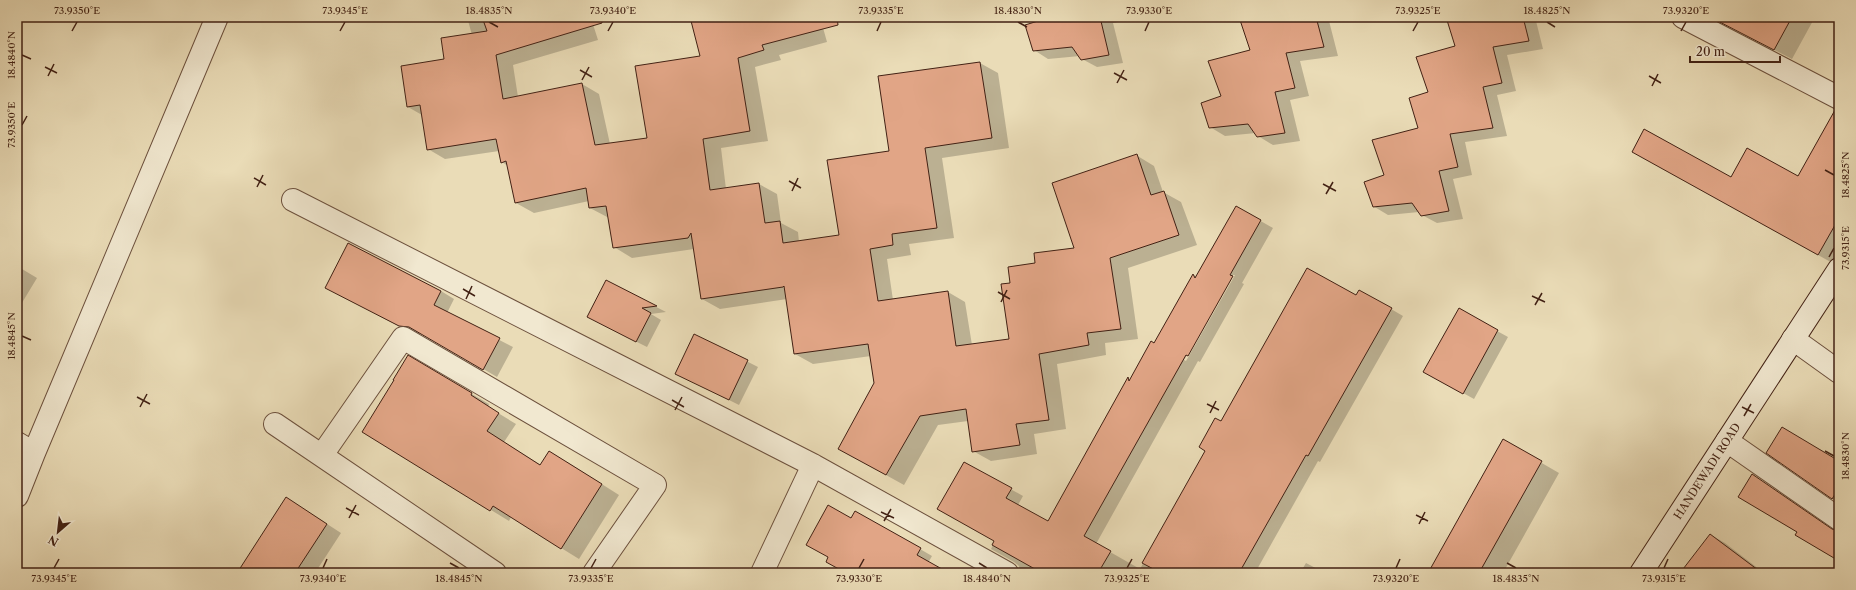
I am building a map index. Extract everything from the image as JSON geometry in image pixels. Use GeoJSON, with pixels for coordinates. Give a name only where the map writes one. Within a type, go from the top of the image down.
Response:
{"type":"FeatureCollection","features":[{"type":"Feature","properties":{"kind":"street"},"geometry":{"type":"LineString","coordinates":[[17,496],[26,448],[217,17]]}},
{"type":"Feature","properties":{"kind":"street"},"geometry":{"type":"LineString","coordinates":[[1683,17],[1839,98]]}},
{"type":"Feature","properties":{"kind":"street"},"geometry":{"type":"LineString","coordinates":[[293,200],[813,465],[1006,573]]}},
{"type":"Feature","properties":{"kind":"street","name":"HANDEWADI ROAD"},"geometry":{"type":"LineString","coordinates":[[1641,573],[1839,269]]}},
{"type":"Feature","properties":{"kind":"street"},"geometry":{"type":"LineString","coordinates":[[322,455],[403,338],[655,485],[594,573]]}},
{"type":"Feature","properties":{"kind":"street"},"geometry":{"type":"LineString","coordinates":[[1793,339],[1839,372]]}},
{"type":"Feature","properties":{"kind":"street"},"geometry":{"type":"LineString","coordinates":[[275,424],[495,573]]}},
{"type":"Feature","properties":{"kind":"street"},"geometry":{"type":"LineString","coordinates":[[1727,441],[1839,519]]}},
{"type":"Feature","properties":{"kind":"street"},"geometry":{"type":"LineString","coordinates":[[762,573],[813,465]]}},
{"type":"Feature","properties":{"kind":"building"},"geometry":{"type":"Polygon","coordinates":[[[482,17],[602,17],[602,23],[496,55],[503,99],[582,83],[595,145],[647,138],[635,66],[700,56],[690,17],[837,17],[838,25],[762,45],[764,50],[738,58],[750,131],[703,139],[710,190],[759,183],[765,223],[780,221],[783,243],[839,235],[827,160],[889,151],[878,76],[980,62],[992,138],[925,148],[937,228],[892,234],[893,245],[870,249],[878,301],[948,291],[956,346],[1009,339],[1001,284],[1010,283],[1008,267],[1035,263],[1034,253],[1074,248],[1052,183],[1137,154],[1151,195],[1164,191],[1179,235],[1110,258],[1121,329],[1087,333],[1089,345],[1039,354],[1049,420],[1016,424],[1020,445],[972,452],[966,409],[920,416],[886,475],[838,449],[874,383],[868,344],[794,354],[784,286],[701,299],[691,233],[688,238],[613,248],[606,206],[589,208],[586,188],[515,203],[506,161],[501,163],[496,139],[427,150],[420,105],[407,107],[401,66],[444,59],[441,38],[487,31],[482,17]]]}},
{"type":"Feature","properties":{"kind":"building"},"geometry":{"type":"Polygon","coordinates":[[[1051,17],[1100,17],[1109,55],[1081,60],[1072,47],[1033,51],[1025,25],[1051,17]]]}},
{"type":"Feature","properties":{"kind":"building"},"geometry":{"type":"Polygon","coordinates":[[[1239,17],[1316,17],[1324,47],[1286,53],[1295,88],[1275,92],[1285,133],[1257,137],[1248,124],[1209,128],[1201,103],[1221,96],[1208,61],[1250,50],[1239,17]]]}},
{"type":"Feature","properties":{"kind":"building"},"geometry":{"type":"Polygon","coordinates":[[[1446,17],[1523,17],[1529,41],[1493,47],[1502,83],[1483,87],[1493,128],[1450,134],[1458,167],[1439,171],[1449,211],[1421,216],[1412,203],[1373,207],[1364,182],[1384,175],[1372,140],[1418,128],[1409,98],[1428,92],[1416,57],[1455,46],[1446,17]]]}},
{"type":"Feature","properties":{"kind":"building"},"geometry":{"type":"Polygon","coordinates":[[[1710,17],[1792,17],[1774,50],[1710,17]]]}},
{"type":"Feature","properties":{"kind":"building"},"geometry":{"type":"Polygon","coordinates":[[[1835,110],[1839,110],[1839,218],[1818,255],[1632,152],[1644,129],[1731,177],[1747,148],[1798,176],[1835,110]]]}},
{"type":"Feature","properties":{"kind":"building"},"geometry":{"type":"Polygon","coordinates":[[[1236,206],[1261,220],[1230,275],[1233,276],[1188,356],[1186,355],[1084,536],[1111,551],[1098,573],[1042,573],[992,545],[994,541],[937,509],[964,462],[1012,488],[1006,498],[1048,521],[1128,377],[1129,381],[1151,341],[1154,343],[1193,274],[1195,278],[1236,206]]]}},
{"type":"Feature","properties":{"kind":"building"},"geometry":{"type":"Polygon","coordinates":[[[348,243],[441,291],[434,305],[500,338],[483,370],[409,327],[399,326],[325,288],[348,243]]]}},
{"type":"Feature","properties":{"kind":"building"},"geometry":{"type":"Polygon","coordinates":[[[1307,268],[1356,295],[1359,290],[1392,308],[1308,456],[1306,455],[1239,573],[1161,573],[1142,563],[1205,451],[1199,447],[1215,418],[1221,421],[1307,268]]]}},
{"type":"Feature","properties":{"kind":"building"},"geometry":{"type":"Polygon","coordinates":[[[606,280],[657,306],[642,308],[651,313],[636,342],[587,317],[606,280]]]}},
{"type":"Feature","properties":{"kind":"building"},"geometry":{"type":"Polygon","coordinates":[[[1459,308],[1498,330],[1463,394],[1423,372],[1459,308]]]}},
{"type":"Feature","properties":{"kind":"building"},"geometry":{"type":"Polygon","coordinates":[[[694,334],[748,360],[729,400],[675,374],[694,334]]]}},
{"type":"Feature","properties":{"kind":"building"},"geometry":{"type":"Polygon","coordinates":[[[408,355],[472,393],[471,395],[499,413],[487,431],[540,465],[549,451],[602,484],[561,549],[493,506],[490,511],[362,432],[408,355]]]}},
{"type":"Feature","properties":{"kind":"building"},"geometry":{"type":"Polygon","coordinates":[[[1782,427],[1839,461],[1839,488],[1832,499],[1766,453],[1782,427]]]}},
{"type":"Feature","properties":{"kind":"building"},"geometry":{"type":"Polygon","coordinates":[[[1503,439],[1542,461],[1479,573],[1428,573],[1503,439]]]}},
{"type":"Feature","properties":{"kind":"building"},"geometry":{"type":"Polygon","coordinates":[[[1752,474],[1832,529],[1839,531],[1839,561],[1795,535],[1797,532],[1738,497],[1752,474]]]}},
{"type":"Feature","properties":{"kind":"building"},"geometry":{"type":"Polygon","coordinates":[[[286,497],[327,524],[295,573],[237,573],[286,497]]]}},
{"type":"Feature","properties":{"kind":"building"},"geometry":{"type":"Polygon","coordinates":[[[828,505],[851,518],[855,511],[921,548],[917,555],[949,573],[846,573],[826,562],[828,557],[806,545],[828,505]]]}},
{"type":"Feature","properties":{"kind":"building"},"geometry":{"type":"Polygon","coordinates":[[[1710,534],[1762,573],[1680,573],[1710,534]]]}}]}
